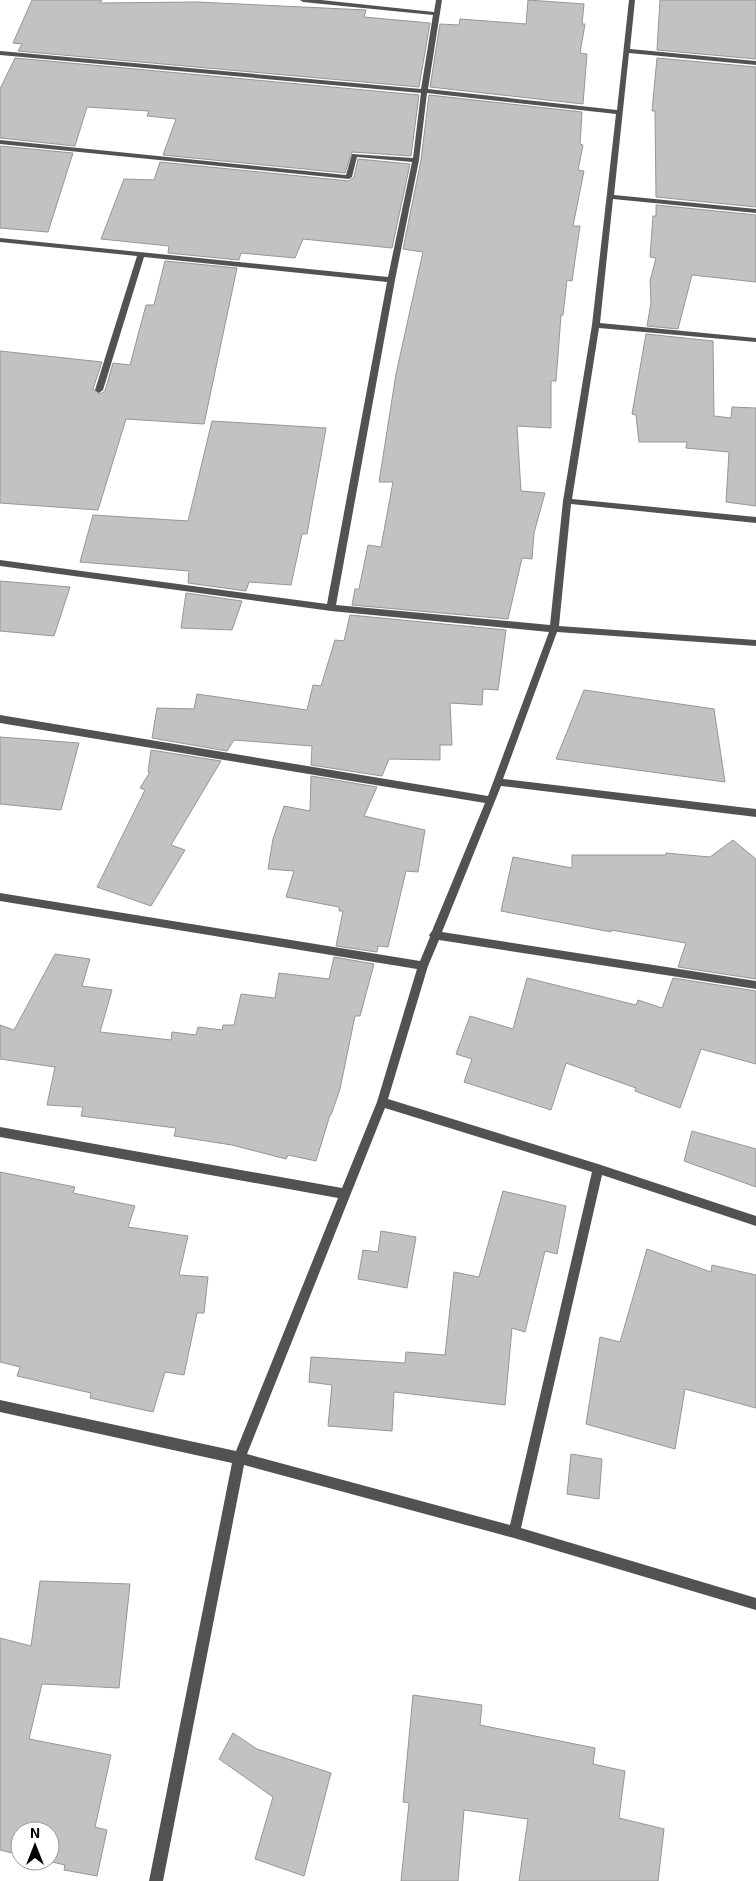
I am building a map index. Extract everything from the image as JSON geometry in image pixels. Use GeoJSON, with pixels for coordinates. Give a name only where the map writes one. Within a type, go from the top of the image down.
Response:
{"type":"FeatureCollection","features":[{"type":"Feature","properties":{"kind":"street"},"geometry":{"type":"LineString","coordinates":[[303,0],[437,14]]}},
{"type":"Feature","properties":{"kind":"street"},"geometry":{"type":"LineString","coordinates":[[331,608],[391,280],[416,160],[424,91],[439,0]]}},
{"type":"Feature","properties":{"kind":"street"},"geometry":{"type":"LineString","coordinates":[[156,1881],[239,1458],[382,1102],[434,935],[491,800],[554,629],[567,501],[596,325],[632,0]]}},
{"type":"Feature","properties":{"kind":"street"},"geometry":{"type":"LineString","coordinates":[[627,51],[756,63]]}},
{"type":"Feature","properties":{"kind":"street"},"geometry":{"type":"LineString","coordinates":[[0,53],[424,91],[620,112]]}},
{"type":"Feature","properties":{"kind":"street"},"geometry":{"type":"LineString","coordinates":[[0,142],[349,177],[354,155],[416,160]]}},
{"type":"Feature","properties":{"kind":"street"},"geometry":{"type":"LineString","coordinates":[[611,198],[756,211]]}},
{"type":"Feature","properties":{"kind":"street"},"geometry":{"type":"LineString","coordinates":[[0,240],[391,280]]}},
{"type":"Feature","properties":{"kind":"street"},"geometry":{"type":"LineString","coordinates":[[99,390],[141,254]]}},
{"type":"Feature","properties":{"kind":"street"},"geometry":{"type":"LineString","coordinates":[[596,325],[756,340]]}},
{"type":"Feature","properties":{"kind":"street"},"geometry":{"type":"LineString","coordinates":[[567,501],[756,520]]}},
{"type":"Feature","properties":{"kind":"street"},"geometry":{"type":"LineString","coordinates":[[0,563],[331,608],[554,629],[756,643]]}},
{"type":"Feature","properties":{"kind":"street"},"geometry":{"type":"LineString","coordinates":[[0,719],[491,800]]}},
{"type":"Feature","properties":{"kind":"street"},"geometry":{"type":"LineString","coordinates":[[498,782],[756,813]]}},
{"type":"Feature","properties":{"kind":"street"},"geometry":{"type":"LineString","coordinates":[[0,897],[423,966]]}},
{"type":"Feature","properties":{"kind":"street"},"geometry":{"type":"LineString","coordinates":[[434,935],[756,985]]}},
{"type":"Feature","properties":{"kind":"street"},"geometry":{"type":"LineString","coordinates":[[382,1102],[598,1169],[756,1221]]}},
{"type":"Feature","properties":{"kind":"street"},"geometry":{"type":"LineString","coordinates":[[0,1132],[345,1194]]}},
{"type":"Feature","properties":{"kind":"street"},"geometry":{"type":"LineString","coordinates":[[514,1532],[598,1169]]}},
{"type":"Feature","properties":{"kind":"street"},"geometry":{"type":"LineString","coordinates":[[0,1406],[239,1458],[514,1532],[756,1604]]}},
{"type":"Feature","properties":{"kind":"building"},"geometry":{"type":"Polygon","coordinates":[[[32,0],[102,0],[100,3],[197,2],[366,10],[364,17],[430,23],[419,87],[18,51],[22,44],[13,43],[32,0]]]}},
{"type":"Feature","properties":{"kind":"building"},"geometry":{"type":"Polygon","coordinates":[[[528,0],[584,4],[582,24],[585,24],[580,53],[587,54],[583,104],[430,87],[440,24],[459,25],[460,19],[526,24],[528,0]]]}},
{"type":"Feature","properties":{"kind":"building"},"geometry":{"type":"Polygon","coordinates":[[[660,0],[756,0],[756,59],[657,50],[660,0]]]}},
{"type":"Feature","properties":{"kind":"building"},"geometry":{"type":"Polygon","coordinates":[[[15,58],[419,95],[411,156],[352,152],[345,173],[163,155],[176,119],[147,116],[149,111],[87,107],[75,146],[0,138],[0,89],[15,58]]]}},
{"type":"Feature","properties":{"kind":"building"},"geometry":{"type":"Polygon","coordinates":[[[657,58],[756,67],[756,207],[656,197],[655,111],[652,111],[657,58]]]}},
{"type":"Feature","properties":{"kind":"building"},"geometry":{"type":"Polygon","coordinates":[[[429,95],[582,112],[580,144],[583,145],[578,170],[584,171],[573,226],[580,226],[572,281],[567,280],[563,315],[561,315],[556,381],[551,381],[551,428],[517,426],[521,491],[545,493],[534,533],[532,559],[522,558],[508,619],[352,605],[355,589],[359,589],[368,545],[381,547],[393,482],[379,482],[396,374],[423,252],[403,249],[421,160],[429,95]]]}},
{"type":"Feature","properties":{"kind":"building"},"geometry":{"type":"Polygon","coordinates":[[[0,146],[73,153],[48,232],[0,228],[0,146]]]}},
{"type":"Feature","properties":{"kind":"building"},"geometry":{"type":"Polygon","coordinates":[[[358,159],[410,164],[392,248],[303,239],[295,258],[241,253],[239,260],[168,253],[169,246],[101,239],[124,179],[154,180],[160,162],[349,181],[354,177],[358,159]]]}},
{"type":"Feature","properties":{"kind":"building"},"geometry":{"type":"Polygon","coordinates":[[[656,205],[756,215],[756,282],[692,275],[678,329],[647,326],[651,303],[650,281],[656,258],[650,257],[653,216],[656,216],[656,205]]]}},
{"type":"Feature","properties":{"kind":"building"},"geometry":{"type":"Polygon","coordinates":[[[165,261],[237,268],[204,424],[126,419],[98,510],[0,503],[0,351],[102,362],[93,389],[100,394],[105,391],[113,363],[130,365],[146,305],[154,305],[165,261]]]}},
{"type":"Feature","properties":{"kind":"building"},"geometry":{"type":"Polygon","coordinates":[[[646,334],[713,341],[714,416],[731,418],[732,407],[756,408],[756,506],[726,502],[729,452],[686,448],[687,442],[639,442],[636,415],[632,414],[646,334]]]}},
{"type":"Feature","properties":{"kind":"building"},"geometry":{"type":"Polygon","coordinates":[[[212,421],[326,428],[307,534],[302,534],[291,585],[249,582],[246,591],[188,583],[189,571],[80,562],[93,515],[188,521],[212,421]]]}},
{"type":"Feature","properties":{"kind":"building"},"geometry":{"type":"Polygon","coordinates":[[[0,581],[70,587],[54,636],[0,631],[0,581]]]}},
{"type":"Feature","properties":{"kind":"building"},"geometry":{"type":"Polygon","coordinates":[[[186,593],[242,601],[232,630],[181,628],[186,593]]]}},
{"type":"Feature","properties":{"kind":"building"},"geometry":{"type":"Polygon","coordinates":[[[350,615],[506,630],[498,690],[483,689],[482,705],[450,703],[452,745],[440,745],[440,760],[389,759],[382,776],[311,765],[312,746],[234,740],[227,751],[152,738],[157,708],[194,709],[197,694],[307,710],[313,685],[321,686],[335,640],[344,641],[350,615]]]}},
{"type":"Feature","properties":{"kind":"building"},"geometry":{"type":"Polygon","coordinates":[[[584,690],[714,709],[725,782],[556,759],[584,690]]]}},
{"type":"Feature","properties":{"kind":"building"},"geometry":{"type":"Polygon","coordinates":[[[0,737],[79,743],[61,810],[0,804],[0,737]]]}},
{"type":"Feature","properties":{"kind":"building"},"geometry":{"type":"Polygon","coordinates":[[[151,750],[221,761],[171,845],[185,850],[151,906],[97,887],[145,790],[140,788],[150,772],[148,772],[151,750]]]}},
{"type":"Feature","properties":{"kind":"building"},"geometry":{"type":"Polygon","coordinates":[[[311,776],[377,787],[364,816],[425,830],[418,872],[406,871],[388,947],[378,946],[377,952],[336,946],[343,911],[339,911],[339,907],[286,897],[294,871],[268,869],[273,839],[284,806],[310,811],[311,776]]]}},
{"type":"Feature","properties":{"kind":"building"},"geometry":{"type":"Polygon","coordinates":[[[733,840],[756,859],[756,979],[678,967],[686,943],[611,930],[611,932],[501,911],[513,857],[572,868],[572,855],[666,855],[666,853],[710,857],[733,840]]]}},
{"type":"Feature","properties":{"kind":"building"},"geometry":{"type":"Polygon","coordinates":[[[55,954],[90,959],[82,986],[112,990],[100,1032],[171,1040],[172,1032],[196,1035],[198,1027],[222,1030],[223,1025],[234,1025],[241,994],[275,998],[279,973],[329,979],[334,957],[374,964],[360,1016],[355,1016],[340,1089],[316,1161],[288,1155],[286,1159],[232,1145],[174,1136],[176,1128],[81,1116],[83,1107],[47,1105],[55,1067],[0,1059],[0,1025],[14,1030],[55,954]]]}},
{"type":"Feature","properties":{"kind":"building"},"geometry":{"type":"Polygon","coordinates":[[[527,978],[636,1005],[638,1000],[662,1008],[673,978],[756,991],[756,1064],[701,1049],[680,1108],[635,1091],[636,1088],[566,1063],[551,1110],[464,1082],[472,1059],[456,1054],[470,1016],[513,1029],[527,978]]]}},
{"type":"Feature","properties":{"kind":"building"},"geometry":{"type":"Polygon","coordinates":[[[692,1131],[756,1149],[756,1187],[684,1161],[692,1131]]]}},
{"type":"Feature","properties":{"kind":"building"},"geometry":{"type":"Polygon","coordinates":[[[0,1172],[75,1187],[73,1193],[135,1206],[128,1227],[188,1236],[179,1275],[208,1277],[204,1313],[197,1313],[184,1375],[165,1372],[153,1412],[90,1398],[91,1393],[17,1376],[20,1367],[0,1362],[0,1172]]]}},
{"type":"Feature","properties":{"kind":"building"},"geometry":{"type":"Polygon","coordinates":[[[503,1191],[566,1206],[557,1254],[545,1251],[525,1332],[512,1328],[505,1405],[394,1392],[392,1431],[328,1426],[332,1385],[309,1382],[311,1357],[405,1363],[406,1352],[445,1355],[454,1272],[479,1277],[503,1191]]]}},
{"type":"Feature","properties":{"kind":"building"},"geometry":{"type":"Polygon","coordinates":[[[381,1231],[416,1237],[407,1288],[358,1279],[363,1250],[378,1252],[381,1231]]]}},
{"type":"Feature","properties":{"kind":"building"},"geometry":{"type":"Polygon","coordinates":[[[647,1249],[711,1272],[712,1265],[756,1275],[756,1408],[685,1389],[675,1449],[586,1424],[600,1337],[620,1342],[647,1249]]]}},
{"type":"Feature","properties":{"kind":"building"},"geometry":{"type":"Polygon","coordinates":[[[571,1454],[602,1459],[599,1499],[567,1494],[571,1454]]]}},
{"type":"Feature","properties":{"kind":"building"},"geometry":{"type":"Polygon","coordinates":[[[40,1581],[130,1584],[119,1688],[42,1684],[29,1739],[111,1755],[95,1827],[107,1830],[97,1876],[64,1870],[65,1865],[60,1864],[60,1821],[10,1821],[10,1852],[0,1850],[0,1638],[31,1646],[40,1581]]]}},
{"type":"Feature","properties":{"kind":"building"},"geometry":{"type":"Polygon","coordinates":[[[413,1695],[482,1705],[480,1725],[595,1748],[593,1764],[625,1771],[619,1818],[664,1829],[658,1881],[519,1881],[528,1819],[464,1810],[458,1881],[401,1881],[409,1803],[403,1802],[413,1695]]]}},
{"type":"Feature","properties":{"kind":"building"},"geometry":{"type":"Polygon","coordinates":[[[233,1733],[257,1749],[331,1773],[304,1876],[255,1859],[273,1797],[219,1759],[233,1733]]]}}]}
